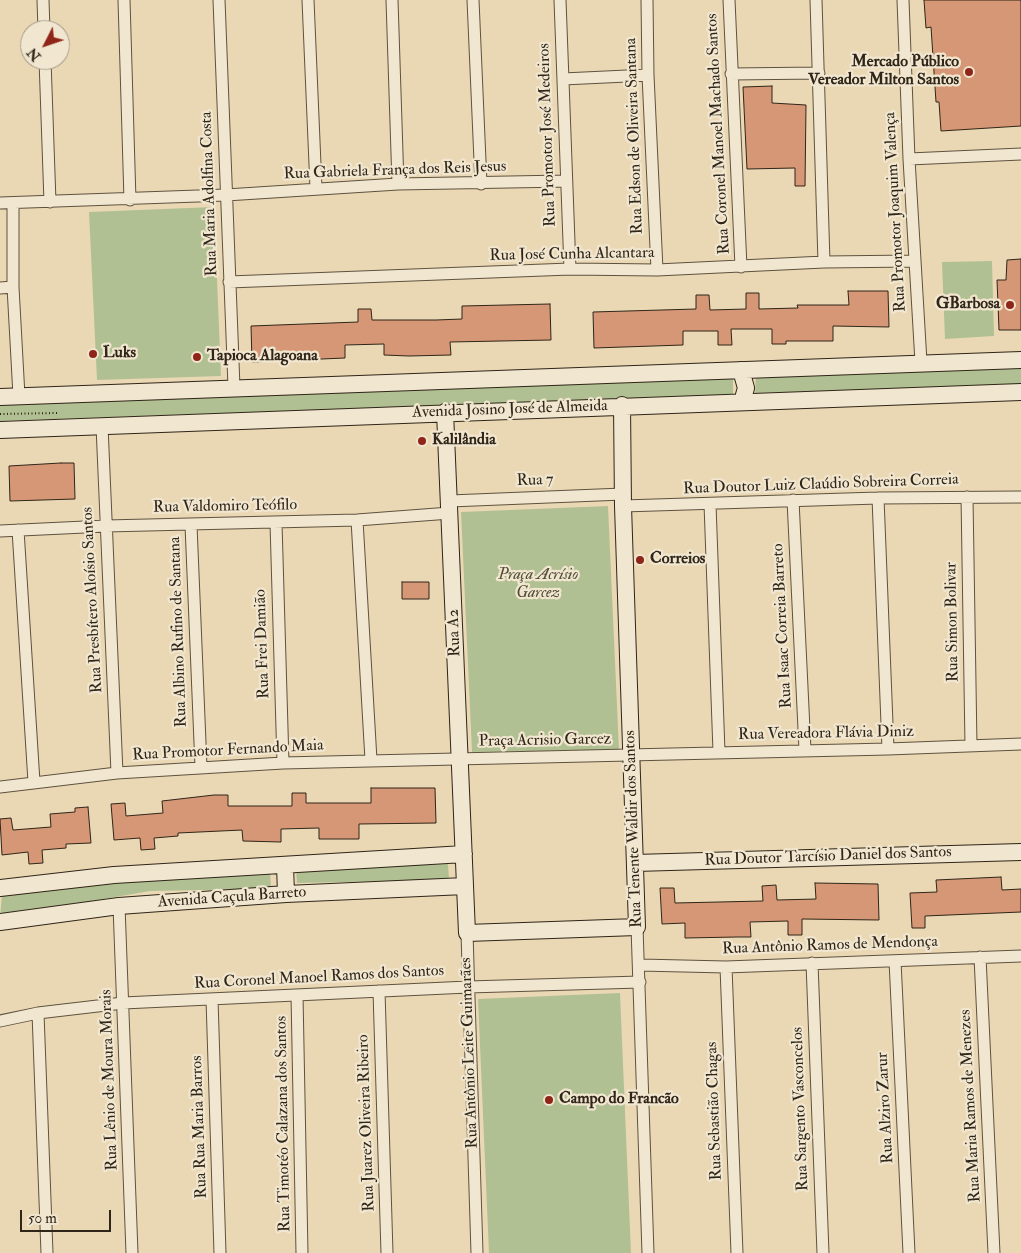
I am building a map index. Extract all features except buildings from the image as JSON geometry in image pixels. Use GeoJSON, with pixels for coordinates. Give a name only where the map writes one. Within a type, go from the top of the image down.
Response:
{"type":"FeatureCollection","features":[{"type":"Feature","properties":{"kind":"street"},"geometry":{"type":"LineString","coordinates":[[43,0],[44,20]]}},
{"type":"Feature","properties":{"kind":"street"},"geometry":{"type":"LineString","coordinates":[[124,0],[130,200]]}},
{"type":"Feature","properties":{"kind":"street","name":"Rua Maria Adolfina Costa"},"geometry":{"type":"LineString","coordinates":[[219,0],[234,387]]}},
{"type":"Feature","properties":{"kind":"street"},"geometry":{"type":"LineString","coordinates":[[308,0],[316,188]]}},
{"type":"Feature","properties":{"kind":"street"},"geometry":{"type":"LineString","coordinates":[[392,0],[398,184]]}},
{"type":"Feature","properties":{"kind":"street"},"geometry":{"type":"LineString","coordinates":[[473,0],[481,184]]}},
{"type":"Feature","properties":{"kind":"street","name":"Rua Promotor José Medeiros"},"geometry":{"type":"LineString","coordinates":[[560,0],[565,181],[570,270]]}},
{"type":"Feature","properties":{"kind":"street","name":"Rua Edson de Oliveira Santana"},"geometry":{"type":"LineString","coordinates":[[647,0],[648,75],[657,270]]}},
{"type":"Feature","properties":{"kind":"street","name":"Rua Coronel Manoel Machado Santos"},"geometry":{"type":"LineString","coordinates":[[729,0],[741,267]]}},
{"type":"Feature","properties":{"kind":"street"},"geometry":{"type":"LineString","coordinates":[[816,0],[824,262]]}},
{"type":"Feature","properties":{"kind":"street","name":"Rua Promotor Joaquim Valença"},"geometry":{"type":"LineString","coordinates":[[902,0],[921,362]]}},
{"type":"Feature","properties":{"kind":"street"},"geometry":{"type":"LineString","coordinates":[[45,70],[50,202]]}},
{"type":"Feature","properties":{"kind":"street"},"geometry":{"type":"LineString","coordinates":[[731,74],[819,72]]}},
{"type":"Feature","properties":{"kind":"street"},"geometry":{"type":"LineString","coordinates":[[563,79],[648,75]]}},
{"type":"Feature","properties":{"kind":"street"},"geometry":{"type":"LineString","coordinates":[[909,159],[1021,154]]}},
{"type":"Feature","properties":{"kind":"street","name":"Rua Gabriela França dos Reis Jesus"},"geometry":{"type":"LineString","coordinates":[[0,203],[130,200],[398,184],[565,181]]}},
{"type":"Feature","properties":{"kind":"street"},"geometry":{"type":"LineString","coordinates":[[13,203],[14,287],[19,396]]}},
{"type":"Feature","properties":{"kind":"street","name":"Rua José Cunha Alcantara"},"geometry":{"type":"LineString","coordinates":[[229,282],[570,270],[657,270],[824,262],[915,261]]}},
{"type":"Feature","properties":{"kind":"street"},"geometry":{"type":"LineString","coordinates":[[0,288],[14,287]]}},
{"type":"Feature","properties":{"kind":"street","name":"Avenida Josino José de Almeida"},"geometry":{"type":"LineString","coordinates":[[0,397],[921,362],[1021,360]]}},
{"type":"Feature","properties":{"kind":"street"},"geometry":{"type":"LineString","coordinates":[[741,370],[746,388],[742,402]]}},
{"type":"Feature","properties":{"kind":"street","name":"Avenida Josino José de Almeida"},"geometry":{"type":"LineString","coordinates":[[0,430],[622,405],[1021,392]]}},
{"type":"Feature","properties":{"kind":"street","name":"Rua Tenente Waldir dos Santos"},"geometry":{"type":"LineString","coordinates":[[622,405],[623,500],[637,927],[640,965],[648,1253]]}},
{"type":"Feature","properties":{"kind":"street","name":"Rua A2"},"geometry":{"type":"LineString","coordinates":[[445,412],[464,854]]}},
{"type":"Feature","properties":{"kind":"street","name":"Rua Presbítero Aloísio Santos"},"geometry":{"type":"LineString","coordinates":[[102,426],[117,773]]}},
{"type":"Feature","properties":{"kind":"street","name":"Rua Simon Bolivar"},"geometry":{"type":"LineString","coordinates":[[967,497],[971,746]]}},
{"type":"Feature","properties":{"kind":"street","name":"Rua Doutor Luiz Claúdio Sobreira Correia"},"geometry":{"type":"LineString","coordinates":[[623,500],[710,504],[878,498],[1021,497]]}},
{"type":"Feature","properties":{"kind":"street"},"geometry":{"type":"LineString","coordinates":[[878,498],[888,749]]}},
{"type":"Feature","properties":{"kind":"street","name":"Rua 7"},"geometry":{"type":"LineString","coordinates":[[450,507],[623,500]]}},
{"type":"Feature","properties":{"kind":"street","name":"Rua Isaac Correia Barreto"},"geometry":{"type":"LineString","coordinates":[[793,500],[805,750]]}},
{"type":"Feature","properties":{"kind":"street"},"geometry":{"type":"LineString","coordinates":[[710,504],[719,752]]}},
{"type":"Feature","properties":{"kind":"street","name":"Rua Valdomiro Teófilo"},"geometry":{"type":"LineString","coordinates":[[0,531],[106,526],[357,520],[450,507]]}},
{"type":"Feature","properties":{"kind":"street"},"geometry":{"type":"LineString","coordinates":[[357,520],[371,760]]}},
{"type":"Feature","properties":{"kind":"street","name":"Rua Frei Damião"},"geometry":{"type":"LineString","coordinates":[[276,523],[283,764]]}},
{"type":"Feature","properties":{"kind":"street","name":"Rua Albino Rufino de Santana"},"geometry":{"type":"LineString","coordinates":[[191,525],[201,767]]}},
{"type":"Feature","properties":{"kind":"street"},"geometry":{"type":"LineString","coordinates":[[18,530],[34,782]]}},
{"type":"Feature","properties":{"kind":"street","name":"Rua Vereadora Flávia Diniz"},"geometry":{"type":"LineString","coordinates":[[631,756],[1021,744]]}},
{"type":"Feature","properties":{"kind":"street","name":"Praça Acrisio Garcez"},"geometry":{"type":"LineString","coordinates":[[460,759],[631,756]]}},
{"type":"Feature","properties":{"kind":"street","name":"Rua Promotor Fernando Maia"},"geometry":{"type":"LineString","coordinates":[[0,787],[117,773],[201,767],[371,760],[460,759]]}},
{"type":"Feature","properties":{"kind":"street","name":"Rua Doutor Tarcísio Daniel dos Santos"},"geometry":{"type":"LineString","coordinates":[[635,863],[1021,852]]}},
{"type":"Feature","properties":{"kind":"street","name":"Avenida Caçula Barreto"},"geometry":{"type":"LineString","coordinates":[[0,888],[114,876],[464,854]]}},
{"type":"Feature","properties":{"kind":"street","name":"Rua Antônio Leite Guimarães"},"geometry":{"type":"LineString","coordinates":[[464,854],[477,1253]]}},
{"type":"Feature","properties":{"kind":"street"},"geometry":{"type":"LineString","coordinates":[[285,865],[286,894]]}},
{"type":"Feature","properties":{"kind":"street","name":"Avenida Caçula Barreto"},"geometry":{"type":"LineString","coordinates":[[0,922],[119,906],[286,894],[465,886]]}},
{"type":"Feature","properties":{"kind":"street","name":"Rua Lênio de Moura Morais"},"geometry":{"type":"LineString","coordinates":[[119,906],[132,1253]]}},
{"type":"Feature","properties":{"kind":"street"},"geometry":{"type":"LineString","coordinates":[[467,933],[637,927]]}},
{"type":"Feature","properties":{"kind":"street","name":"Rua Antônio Ramos de Mendonça"},"geometry":{"type":"LineString","coordinates":[[640,965],[726,967],[1021,956]]}},
{"type":"Feature","properties":{"kind":"street","name":"Rua Maria Ramos de Menezes"},"geometry":{"type":"LineString","coordinates":[[980,957],[994,1253]]}},
{"type":"Feature","properties":{"kind":"street","name":"Rua Alziro Zarur"},"geometry":{"type":"LineString","coordinates":[[895,961],[909,1253]]}},
{"type":"Feature","properties":{"kind":"street","name":"Rua Sargento Vasconcelos"},"geometry":{"type":"LineString","coordinates":[[812,963],[822,1253]]}},
{"type":"Feature","properties":{"kind":"street","name":"Rua Sebastião Chagas"},"geometry":{"type":"LineString","coordinates":[[726,967],[737,1253]]}},
{"type":"Feature","properties":{"kind":"street","name":"Rua Coronel Manoel Ramos dos Santos"},"geometry":{"type":"LineString","coordinates":[[0,1021],[38,1013],[123,1003],[468,987],[640,982]]}},
{"type":"Feature","properties":{"kind":"street","name":"Rua Juarez Oliveira Ribeiro"},"geometry":{"type":"LineString","coordinates":[[379,991],[387,1253]]}},
{"type":"Feature","properties":{"kind":"street","name":"Rua Timotéo Calazana dos Santos"},"geometry":{"type":"LineString","coordinates":[[298,995],[302,1253]]}},
{"type":"Feature","properties":{"kind":"street","name":"Rua Rua Maria Barros"},"geometry":{"type":"LineString","coordinates":[[212,999],[220,1253]]}},
{"type":"Feature","properties":{"kind":"street"},"geometry":{"type":"LineString","coordinates":[[38,1013],[47,1253]]}},
{"type":"Feature","properties":{"kind":"green space"},"geometry":{"type":"Polygon","coordinates":[[[214,207],[221,376],[97,380],[89,212],[214,207]]]}},
{"type":"Feature","properties":{"kind":"green space"},"geometry":{"type":"Polygon","coordinates":[[[992,261],[994,336],[945,339],[942,262],[992,261]]]}},
{"type":"Feature","properties":{"kind":"green space"},"geometry":{"type":"Polygon","coordinates":[[[1021,365],[1021,385],[755,393],[756,373],[1021,365]]]}},
{"type":"Feature","properties":{"kind":"green space"},"geometry":{"type":"Polygon","coordinates":[[[733,374],[733,395],[0,421],[0,401],[733,374]]]}},
{"type":"Feature","properties":{"kind":"green space","name":"Praça Acrísio Garcez"},"geometry":{"type":"Polygon","coordinates":[[[608,506],[619,750],[472,752],[461,512],[608,506]]]}},
{"type":"Feature","properties":{"kind":"green space"},"geometry":{"type":"Polygon","coordinates":[[[448,864],[449,880],[297,883],[296,869],[448,864]]]}},
{"type":"Feature","properties":{"kind":"green space"},"geometry":{"type":"Polygon","coordinates":[[[270,871],[271,889],[150,891],[0,917],[2,896],[136,881],[270,871]]]}},
{"type":"Feature","properties":{"kind":"green space"},"geometry":{"type":"Polygon","coordinates":[[[620,993],[631,1253],[489,1253],[478,999],[620,993]]]}},
{"type":"Feature","properties":{"kind":"place","name":"Mercado Público Vereador Milton Santos"},"geometry":{"type":"Point","coordinates":[969,72]}},
{"type":"Feature","properties":{"kind":"place","name":"GBarbosa"},"geometry":{"type":"Point","coordinates":[1010,305]}},
{"type":"Feature","properties":{"kind":"place","name":"Luks"},"geometry":{"type":"Point","coordinates":[93,354]}},
{"type":"Feature","properties":{"kind":"place","name":"Tapioca Alagoana"},"geometry":{"type":"Point","coordinates":[197,357]}},
{"type":"Feature","properties":{"kind":"place","name":"Kalilândia"},"geometry":{"type":"Point","coordinates":[422,441]}},
{"type":"Feature","properties":{"kind":"place","name":"Correios"},"geometry":{"type":"Point","coordinates":[640,560]}},
{"type":"Feature","properties":{"kind":"place","name":"Campo do Francão"},"geometry":{"type":"Point","coordinates":[549,1100]}}]}
